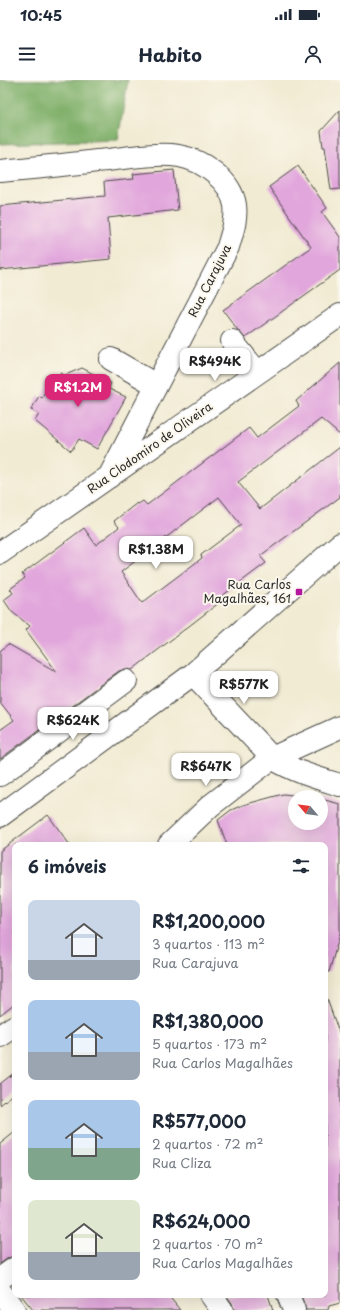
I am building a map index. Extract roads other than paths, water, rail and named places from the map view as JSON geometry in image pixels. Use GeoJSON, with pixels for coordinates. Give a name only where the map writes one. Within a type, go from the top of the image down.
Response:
{"type":"FeatureCollection","features":[{"type":"Feature","properties":{"kind":"street","name":"Rua Carajuva"},"geometry":{"type":"LineString","coordinates":[[0,171],[148,157],[177,156],[195,160],[208,167],[225,184],[235,204],[235,225],[228,247],[109,476]]}},
{"type":"Feature","properties":{"kind":"street","name":"Rua Clodomiro de Oliveira"},"geometry":{"type":"LineString","coordinates":[[0,553],[340,315]]}},
{"type":"Feature","properties":{"kind":"street"},"geometry":{"type":"LineString","coordinates":[[232,341],[257,372]]}},
{"type":"Feature","properties":{"kind":"street"},"geometry":{"type":"LineString","coordinates":[[111,359],[156,385]]}},
{"type":"Feature","properties":{"kind":"street"},"geometry":{"type":"LineString","coordinates":[[0,816],[193,674],[340,544]]}},
{"type":"Feature","properties":{"kind":"street"},"geometry":{"type":"LineString","coordinates":[[193,674],[272,758],[295,770],[340,785]]}},
{"type":"Feature","properties":{"kind":"street"},"geometry":{"type":"LineString","coordinates":[[0,775],[126,681]]}},
{"type":"Feature","properties":{"kind":"street"},"geometry":{"type":"LineString","coordinates":[[172,842],[210,806],[272,758],[340,727]]}},
{"type":"Feature","properties":{"kind":"street"},"geometry":{"type":"LineString","coordinates":[[0,1279],[12,1270]]}},
{"type":"Feature","properties":{"kind":"street"},"geometry":{"type":"LineString","coordinates":[[0,1291],[14,1310]]}},
{"type":"Feature","properties":{"kind":"street"},"geometry":{"type":"LineString","coordinates":[[213,1298],[222,1310]]}},
{"type":"Feature","properties":{"kind":"street"},"geometry":{"type":"LineString","coordinates":[[289,1298],[294,1310]]}},
{"type":"Feature","properties":{"kind":"place","name":"Rua Carlos Magalhães, 161"},"geometry":{"type":"Point","coordinates":[299,592]}}]}
